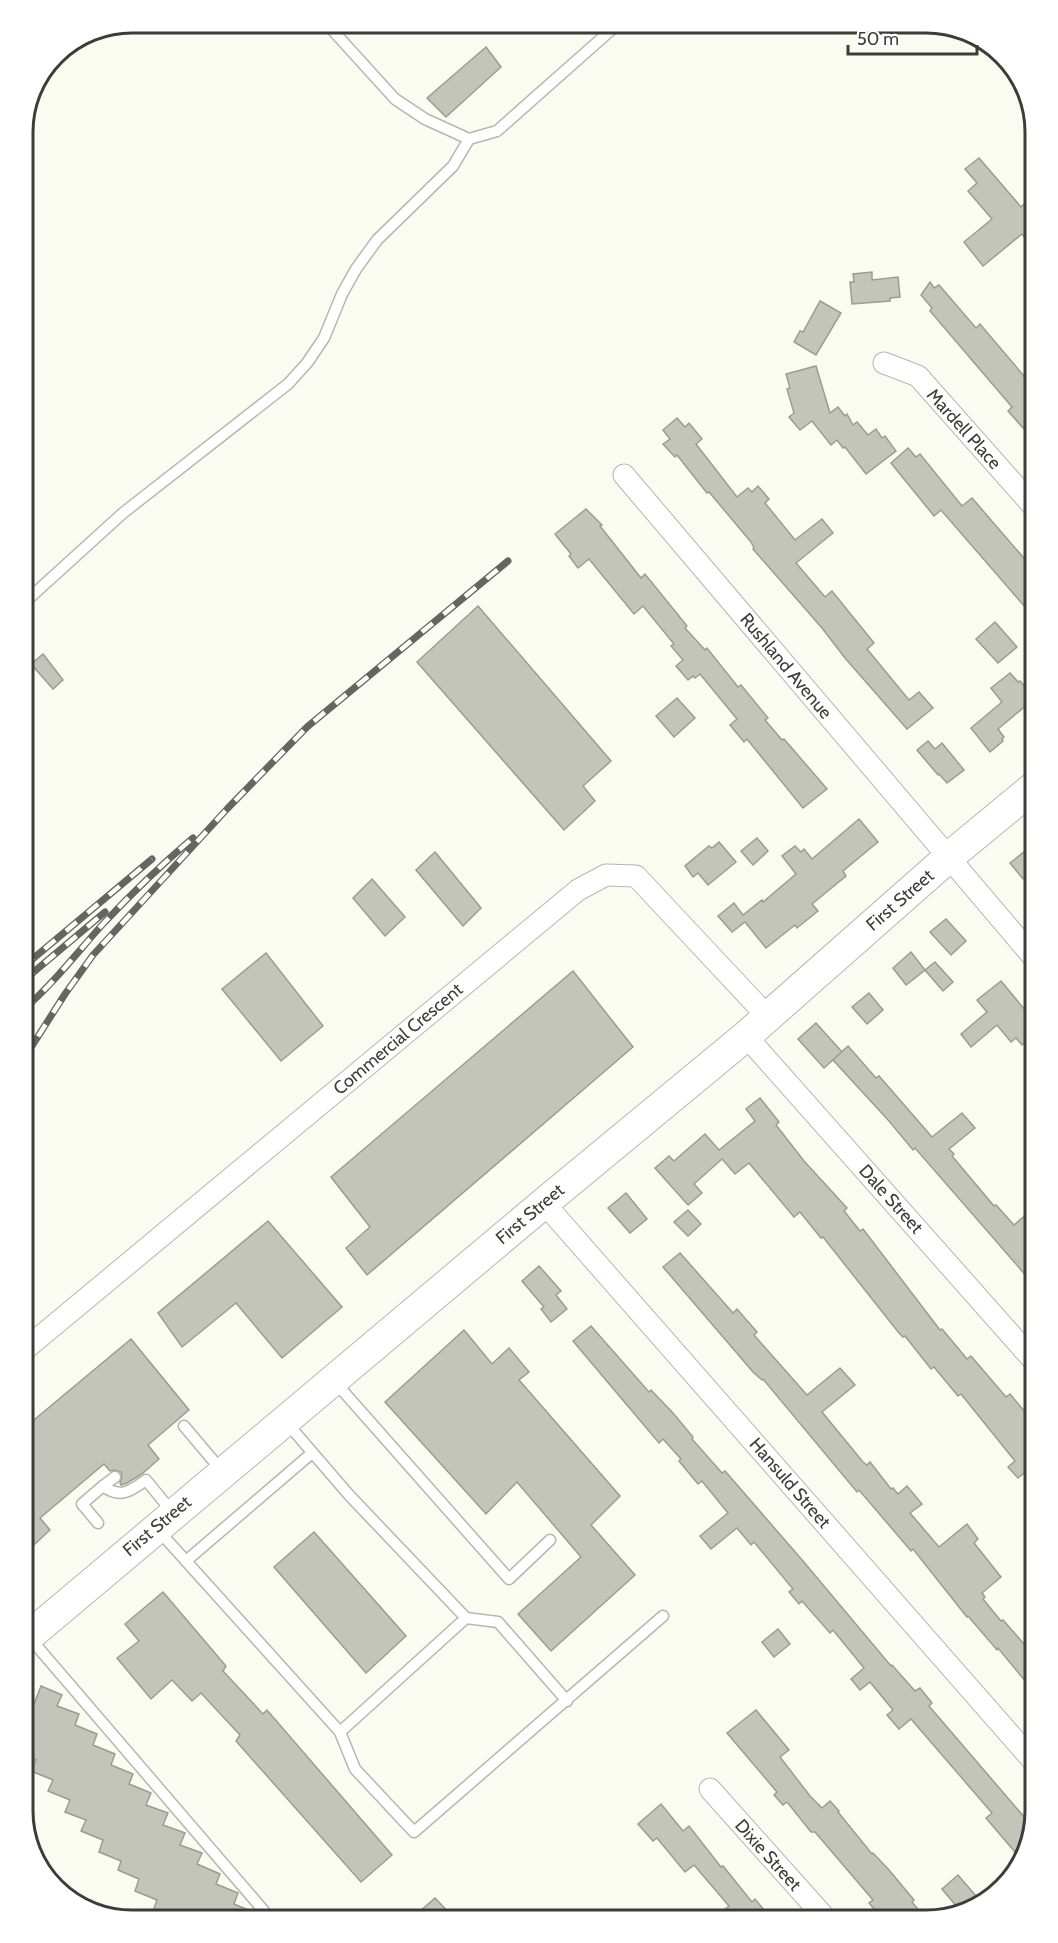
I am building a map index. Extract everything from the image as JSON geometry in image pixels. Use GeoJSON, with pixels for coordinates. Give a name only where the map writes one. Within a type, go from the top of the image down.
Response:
{"type":"FeatureCollection","features":[{"type":"Feature","properties":{"kind":"street","name":"Mardell Place"},"geometry":{"type":"LineString","coordinates":[[884,363],[918,376],[1025,497]]}},
{"type":"Feature","properties":{"kind":"street","name":"Rushland Avenue"},"geometry":{"type":"LineString","coordinates":[[624,475],[1025,947]]}},
{"type":"Feature","properties":{"kind":"street","name":"First Street"},"geometry":{"type":"LineString","coordinates":[[33,1631],[757,1026],[949,857],[1025,794]]}},
{"type":"Feature","properties":{"kind":"street","name":"Commercial Crescent"},"geometry":{"type":"LineString","coordinates":[[33,1342],[578,890],[606,875],[636,876],[757,1026]]}},
{"type":"Feature","properties":{"kind":"street","name":"Dale Street"},"geometry":{"type":"LineString","coordinates":[[757,1026],[1025,1350]]}},
{"type":"Feature","properties":{"kind":"street","name":"Hansuld Street"},"geometry":{"type":"LineString","coordinates":[[544,1203],[1025,1752]]}},
{"type":"Feature","properties":{"kind":"street","name":"Dixie Street"},"geometry":{"type":"LineString","coordinates":[[710,1789],[818,1910]]}},
{"type":"Feature","properties":{"kind":"lane"},"geometry":{"type":"LineString","coordinates":[[336,33],[395,99],[425,118],[469,139],[497,131],[608,33]]}},
{"type":"Feature","properties":{"kind":"lane"},"geometry":{"type":"LineString","coordinates":[[33,595],[123,513],[288,384],[307,363],[324,338],[342,294],[356,269],[377,240],[453,166],[469,139]]}},
{"type":"Feature","properties":{"kind":"lane"},"geometry":{"type":"LineString","coordinates":[[332,1379],[509,1579],[550,1540]]}},
{"type":"Feature","properties":{"kind":"lane"},"geometry":{"type":"LineString","coordinates":[[284,1420],[349,1495],[466,1618],[498,1622],[567,1701]]}},
{"type":"Feature","properties":{"kind":"lane"},"geometry":{"type":"LineString","coordinates":[[184,1426],[223,1471]]}},
{"type":"Feature","properties":{"kind":"lane"},"geometry":{"type":"LineString","coordinates":[[186,1561],[312,1453]]}},
{"type":"Feature","properties":{"kind":"lane"},"geometry":{"type":"LineString","coordinates":[[98,1523],[82,1504],[115,1477]]}},
{"type":"Feature","properties":{"kind":"lane"},"geometry":{"type":"LineString","coordinates":[[103,1486],[109,1490],[126,1493],[143,1478],[186,1561],[340,1732],[355,1769],[414,1832],[663,1616]]}},
{"type":"Feature","properties":{"kind":"lane"},"geometry":{"type":"LineString","coordinates":[[340,1732],[466,1618]]}},
{"type":"Feature","properties":{"kind":"lane"},"geometry":{"type":"LineString","coordinates":[[33,1647],[263,1910]]}},
{"type":"Feature","properties":{"kind":"building"},"geometry":{"type":"Polygon","coordinates":[[[486,47],[501,67],[446,117],[427,98],[486,47]]]}},
{"type":"Feature","properties":{"kind":"building"},"geometry":{"type":"Polygon","coordinates":[[[979,158],[1021,207],[1024,204],[1025,206],[1025,238],[1022,234],[983,266],[964,242],[992,219],[968,191],[977,183],[965,169],[979,158]]]}},
{"type":"Feature","properties":{"kind":"building"},"geometry":{"type":"Polygon","coordinates":[[[872,272],[872,280],[898,277],[900,297],[890,298],[890,301],[852,304],[850,282],[854,282],[853,274],[872,272]]]}},
{"type":"Feature","properties":{"kind":"building"},"geometry":{"type":"Polygon","coordinates":[[[930,282],[934,288],[939,285],[976,328],[980,324],[1025,377],[1024,429],[1008,411],[1012,407],[930,311],[932,308],[921,295],[930,282]]]}},
{"type":"Feature","properties":{"kind":"building"},"geometry":{"type":"Polygon","coordinates":[[[820,301],[841,313],[816,355],[794,342],[800,331],[803,332],[820,301]]]}},
{"type":"Feature","properties":{"kind":"building"},"geometry":{"type":"Polygon","coordinates":[[[816,366],[830,413],[838,407],[845,416],[847,414],[853,425],[857,422],[868,435],[876,429],[882,438],[885,436],[896,451],[866,474],[845,447],[843,448],[837,440],[831,445],[812,421],[800,430],[789,417],[794,413],[787,389],[790,388],[786,374],[816,366]]]}},
{"type":"Feature","properties":{"kind":"building"},"geometry":{"type":"Polygon","coordinates":[[[677,418],[685,427],[689,423],[702,439],[696,444],[737,497],[748,488],[752,492],[758,486],[769,499],[765,503],[795,540],[822,519],[833,533],[796,563],[825,597],[832,591],[874,643],[867,649],[909,700],[919,692],[933,708],[907,729],[753,549],[751,542],[709,492],[707,493],[677,455],[675,457],[663,444],[670,439],[663,430],[677,418]]]}},
{"type":"Feature","properties":{"kind":"building"},"geometry":{"type":"Polygon","coordinates":[[[908,448],[916,457],[920,454],[962,506],[972,498],[1025,559],[1025,607],[941,510],[934,516],[891,463],[908,448]]]}},
{"type":"Feature","properties":{"kind":"building"},"geometry":{"type":"Polygon","coordinates":[[[586,509],[602,525],[600,526],[641,578],[645,574],[687,626],[685,628],[705,650],[707,648],[738,687],[741,685],[768,718],[765,720],[827,789],[803,808],[747,739],[744,742],[730,725],[737,719],[700,674],[688,680],[676,666],[683,660],[671,646],[674,644],[643,606],[634,614],[589,559],[578,568],[569,556],[571,554],[555,534],[586,509]]]}},
{"type":"Feature","properties":{"kind":"building"},"geometry":{"type":"Polygon","coordinates":[[[478,606],[611,761],[583,786],[595,801],[564,830],[417,662],[478,606]]]}},
{"type":"Feature","properties":{"kind":"building"},"geometry":{"type":"Polygon","coordinates":[[[995,622],[1017,647],[998,663],[976,639],[995,622]]]}},
{"type":"Feature","properties":{"kind":"building"},"geometry":{"type":"Polygon","coordinates":[[[43,654],[63,680],[53,689],[33,666],[33,662],[43,654]]]}},
{"type":"Feature","properties":{"kind":"building"},"geometry":{"type":"Polygon","coordinates":[[[1010,673],[1025,687],[1025,706],[998,729],[1004,737],[1003,741],[990,752],[971,728],[1002,702],[991,688],[1010,673]]]}},
{"type":"Feature","properties":{"kind":"building"},"geometry":{"type":"Polygon","coordinates":[[[677,698],[695,718],[674,737],[656,716],[677,698]]]}},
{"type":"Feature","properties":{"kind":"building"},"geometry":{"type":"Polygon","coordinates":[[[928,741],[935,749],[942,743],[964,770],[947,783],[917,750],[928,741]]]}},
{"type":"Feature","properties":{"kind":"building"},"geometry":{"type":"Polygon","coordinates":[[[859,819],[878,842],[843,871],[846,876],[812,904],[818,911],[797,928],[795,925],[766,948],[745,922],[732,932],[718,916],[734,903],[743,915],[762,900],[763,902],[796,874],[782,856],[795,846],[801,852],[804,849],[812,859],[859,819]]]}},
{"type":"Feature","properties":{"kind":"building"},"geometry":{"type":"Polygon","coordinates":[[[757,838],[768,851],[753,865],[741,851],[757,838]]]}},
{"type":"Feature","properties":{"kind":"building"},"geometry":{"type":"Polygon","coordinates":[[[719,842],[736,862],[708,885],[698,873],[693,877],[685,866],[709,846],[712,848],[719,842]]]}},
{"type":"Feature","properties":{"kind":"building"},"geometry":{"type":"Polygon","coordinates":[[[1025,851],[1025,878],[1023,879],[1010,863],[1025,851]]]}},
{"type":"Feature","properties":{"kind":"building"},"geometry":{"type":"Polygon","coordinates":[[[435,852],[481,908],[463,926],[416,870],[435,852]]]}},
{"type":"Feature","properties":{"kind":"building"},"geometry":{"type":"Polygon","coordinates":[[[372,879],[405,917],[385,936],[353,898],[372,879]]]}},
{"type":"Feature","properties":{"kind":"building"},"geometry":{"type":"Polygon","coordinates":[[[946,919],[966,941],[951,955],[930,932],[946,919]]]}},
{"type":"Feature","properties":{"kind":"building"},"geometry":{"type":"Polygon","coordinates":[[[911,952],[925,970],[906,985],[893,968],[911,952]]]}},
{"type":"Feature","properties":{"kind":"building"},"geometry":{"type":"Polygon","coordinates":[[[266,953],[323,1026],[281,1061],[222,989],[266,953]]]}},
{"type":"Feature","properties":{"kind":"building"},"geometry":{"type":"Polygon","coordinates":[[[935,962],[953,982],[943,991],[925,970],[935,962]]]}},
{"type":"Feature","properties":{"kind":"building"},"geometry":{"type":"Polygon","coordinates":[[[573,971],[633,1047],[367,1275],[346,1248],[370,1227],[331,1177],[573,971]]]}},
{"type":"Feature","properties":{"kind":"building"},"geometry":{"type":"Polygon","coordinates":[[[1001,981],[1025,1010],[1025,1042],[1022,1045],[1016,1038],[1011,1042],[997,1025],[971,1047],[961,1034],[987,1012],[977,1000],[1001,981]]]}},
{"type":"Feature","properties":{"kind":"building"},"geometry":{"type":"Polygon","coordinates":[[[869,993],[883,1010],[867,1024],[852,1007],[869,993]]]}},
{"type":"Feature","properties":{"kind":"building"},"geometry":{"type":"Polygon","coordinates":[[[816,1023],[842,1052],[824,1068],[798,1039],[816,1023]]]}},
{"type":"Feature","properties":{"kind":"building"},"geometry":{"type":"Polygon","coordinates":[[[848,1046],[876,1078],[879,1076],[932,1137],[962,1113],[975,1128],[949,1149],[954,1154],[952,1156],[994,1206],[996,1205],[1014,1225],[1025,1216],[1025,1274],[915,1148],[913,1150],[833,1060],[848,1046]]]}},
{"type":"Feature","properties":{"kind":"building"},"geometry":{"type":"Polygon","coordinates":[[[760,1098],[779,1122],[776,1125],[804,1161],[847,1208],[844,1211],[860,1231],[863,1229],[940,1330],[942,1329],[967,1359],[971,1356],[1006,1397],[1010,1394],[1025,1412],[1025,1472],[1018,1478],[1008,1467],[1015,1461],[961,1394],[958,1396],[934,1367],[931,1369],[905,1336],[899,1333],[823,1237],[821,1238],[800,1212],[794,1217],[749,1163],[735,1174],[722,1159],[694,1184],[702,1193],[688,1205],[655,1168],[669,1156],[674,1161],[705,1134],[719,1150],[755,1121],[746,1109],[760,1098]]]}},
{"type":"Feature","properties":{"kind":"building"},"geometry":{"type":"Polygon","coordinates":[[[626,1193],[647,1219],[630,1233],[608,1208],[626,1193]]]}},
{"type":"Feature","properties":{"kind":"building"},"geometry":{"type":"Polygon","coordinates":[[[688,1210],[701,1224],[688,1236],[674,1222],[688,1210]]]}},
{"type":"Feature","properties":{"kind":"building"},"geometry":{"type":"Polygon","coordinates":[[[268,1221],[342,1307],[282,1358],[236,1303],[182,1347],[158,1313],[268,1221]]]}},
{"type":"Feature","properties":{"kind":"building"},"geometry":{"type":"Polygon","coordinates":[[[680,1253],[733,1313],[737,1309],[757,1332],[754,1335],[807,1395],[840,1368],[855,1385],[822,1412],[863,1462],[867,1465],[870,1462],[891,1489],[893,1488],[898,1494],[907,1486],[922,1504],[910,1513],[939,1547],[967,1524],[978,1539],[974,1543],[1001,1577],[982,1593],[985,1597],[983,1599],[1025,1645],[1025,1681],[998,1648],[997,1650],[967,1617],[913,1549],[911,1551],[859,1490],[857,1492],[763,1379],[753,1372],[663,1267],[680,1253]]]}},
{"type":"Feature","properties":{"kind":"building"},"geometry":{"type":"Polygon","coordinates":[[[539,1266],[561,1291],[556,1295],[567,1309],[551,1322],[541,1309],[544,1307],[522,1281],[539,1266]]]}},
{"type":"Feature","properties":{"kind":"building"},"geometry":{"type":"Polygon","coordinates":[[[591,1326],[649,1392],[651,1390],[673,1413],[722,1473],[725,1471],[891,1666],[915,1691],[920,1688],[932,1703],[929,1706],[1025,1817],[1022,1836],[1016,1853],[986,1818],[992,1813],[911,1719],[899,1729],[887,1715],[893,1710],[870,1682],[860,1690],[851,1679],[864,1668],[833,1630],[830,1633],[802,1601],[799,1604],[789,1592],[793,1589],[754,1542],[751,1545],[737,1528],[711,1549],[700,1536],[728,1513],[702,1481],[698,1484],[679,1461],[681,1459],[663,1439],[659,1443],[573,1341],[591,1326]]]}},
{"type":"Feature","properties":{"kind":"building"},"geometry":{"type":"Polygon","coordinates":[[[464,1330],[492,1364],[509,1348],[529,1372],[519,1380],[620,1496],[591,1525],[635,1575],[551,1651],[518,1614],[581,1557],[517,1482],[486,1514],[385,1402],[464,1330]]]}},
{"type":"Feature","properties":{"kind":"building"},"geometry":{"type":"Polygon","coordinates":[[[131,1339],[189,1410],[148,1445],[159,1459],[142,1474],[121,1485],[121,1472],[110,1471],[104,1464],[40,1518],[50,1530],[33,1546],[33,1421],[131,1339]]]}},
{"type":"Feature","properties":{"kind":"building"},"geometry":{"type":"Polygon","coordinates":[[[314,1532],[406,1636],[366,1673],[274,1567],[314,1532]]]}},
{"type":"Feature","properties":{"kind":"building"},"geometry":{"type":"Polygon","coordinates":[[[163,1592],[226,1666],[223,1671],[263,1714],[267,1710],[392,1855],[361,1882],[236,1741],[240,1735],[201,1693],[192,1701],[172,1680],[151,1699],[117,1658],[139,1641],[125,1624],[163,1592]]]}},
{"type":"Feature","properties":{"kind":"building"},"geometry":{"type":"Polygon","coordinates":[[[778,1629],[790,1644],[774,1657],[762,1642],[778,1629]]]}},
{"type":"Feature","properties":{"kind":"building"},"geometry":{"type":"Polygon","coordinates":[[[41,1686],[62,1695],[57,1706],[79,1714],[75,1725],[97,1734],[93,1745],[115,1754],[111,1765],[133,1774],[129,1784],[151,1793],[146,1805],[168,1813],[163,1825],[185,1833],[180,1845],[202,1853],[197,1864],[220,1874],[216,1884],[238,1893],[234,1904],[249,1910],[153,1910],[157,1900],[135,1891],[139,1879],[118,1870],[121,1861],[99,1852],[103,1840],[81,1831],[86,1820],[65,1812],[70,1800],[48,1791],[53,1780],[33,1772],[36,1760],[33,1759],[33,1706],[41,1686]]]}},
{"type":"Feature","properties":{"kind":"building"},"geometry":{"type":"Polygon","coordinates":[[[756,1710],[789,1750],[780,1757],[810,1796],[822,1808],[830,1801],[872,1854],[914,1900],[912,1902],[919,1910],[875,1910],[869,1903],[873,1900],[787,1802],[783,1805],[774,1795],[777,1792],[727,1733],[756,1710]]]}},
{"type":"Feature","properties":{"kind":"building"},"geometry":{"type":"Polygon","coordinates":[[[661,1804],[683,1831],[689,1826],[752,1902],[755,1899],[764,1910],[724,1910],[729,1906],[694,1865],[685,1872],[657,1838],[653,1841],[638,1824],[661,1804]]]}},
{"type":"Feature","properties":{"kind":"building"},"geometry":{"type":"Polygon","coordinates":[[[958,1875],[976,1896],[955,1905],[942,1889],[958,1875]]]}},
{"type":"Feature","properties":{"kind":"building"},"geometry":{"type":"Polygon","coordinates":[[[435,1898],[446,1910],[421,1910],[435,1898]]]}},
{"type":"Feature","properties":{"kind":"railway"},"geometry":{"type":"LineString","coordinates":[[33,1044],[93,955],[227,809],[307,727],[508,561]]}},
{"type":"Feature","properties":{"kind":"railway"},"geometry":{"type":"LineString","coordinates":[[33,1001],[124,902],[193,838]]}},
{"type":"Feature","properties":{"kind":"railway"},"geometry":{"type":"LineString","coordinates":[[33,959],[152,859]]}},
{"type":"Feature","properties":{"kind":"railway"},"geometry":{"type":"LineString","coordinates":[[33,973],[105,912]]}}]}
